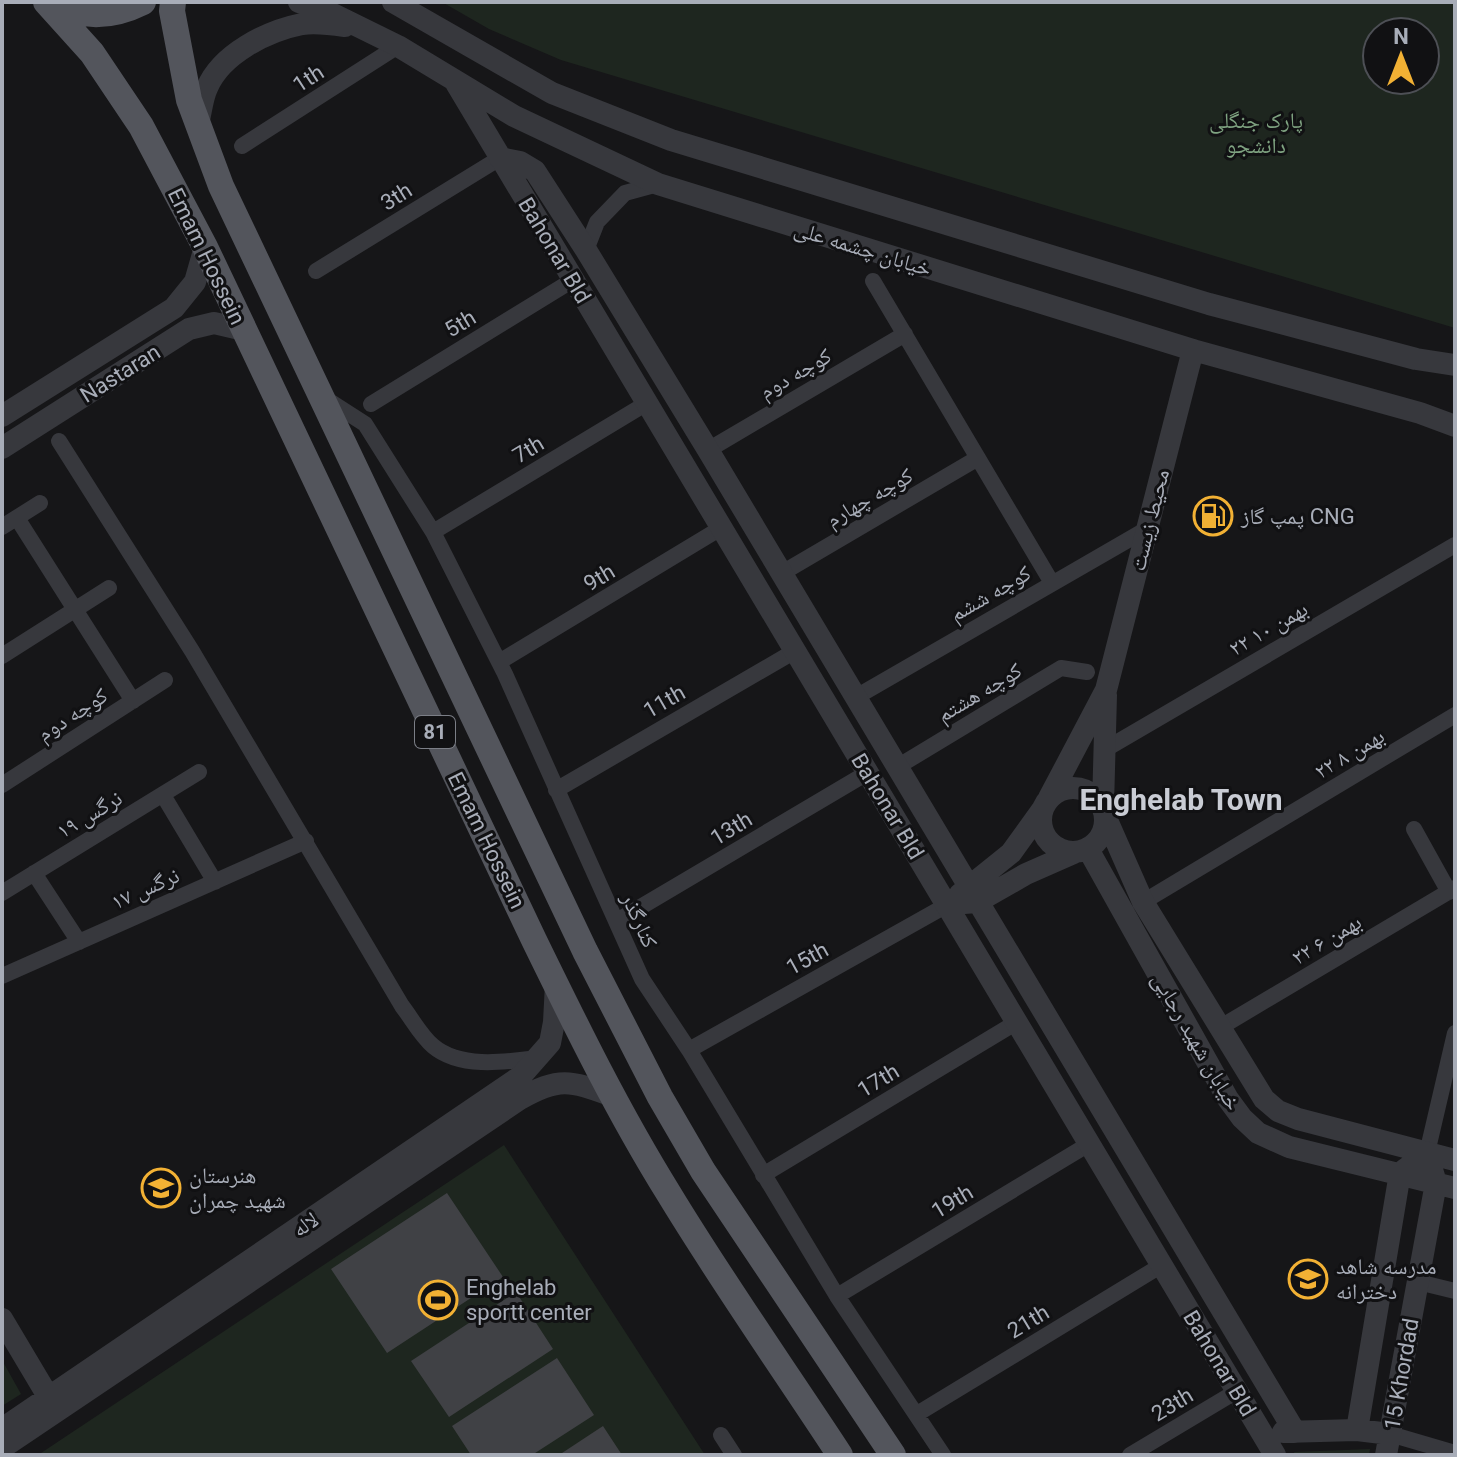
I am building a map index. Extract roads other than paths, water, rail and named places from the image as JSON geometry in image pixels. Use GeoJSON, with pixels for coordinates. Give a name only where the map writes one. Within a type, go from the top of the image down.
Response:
{"type":"FeatureCollection","features":[{"type":"Feature","properties":{"kind":"main road","name":"81"},"geometry":{"type":"LineString","coordinates":[[49,2],[65,10],[94,15],[123,12],[143,2]]}},
{"type":"Feature","properties":{"kind":"main road","name":"Emam Hossein"},"geometry":{"type":"LineString","coordinates":[[49,2],[92,53],[141,126],[205,247],[556,984],[613,1096],[669,1194],[840,1455]]}},
{"type":"Feature","properties":{"kind":"main road","name":"Emam Hossein"},"geometry":{"type":"LineString","coordinates":[[173,2],[178,50],[189,100],[221,186],[585,951],[660,1097],[703,1171],[893,1455]]}},
{"type":"Feature","properties":{"kind":"street","name":"خیابان چشمه علی"},"geometry":{"type":"LineString","coordinates":[[299,2],[327,11],[398,46],[456,83],[538,128],[658,184],[1193,350],[1420,413],[1455,426]]}},
{"type":"Feature","properties":{"kind":"street"},"geometry":{"type":"LineString","coordinates":[[393,2],[538,87],[671,140],[1209,304],[1416,359],[1455,365]]}},
{"type":"Feature","properties":{"kind":"street"},"geometry":{"type":"LineString","coordinates":[[198,124],[207,87],[222,67],[257,40],[303,24],[360,27]]}},
{"type":"Feature","properties":{"kind":"street","name":"1th"},"geometry":{"type":"LineString","coordinates":[[242,146],[398,46]]}},
{"type":"Feature","properties":{"kind":"street","name":"Bahonar Bld"},"geometry":{"type":"LineString","coordinates":[[456,83],[1275,1455]]}},
{"type":"Feature","properties":{"kind":"street","name":"Bahonar Bld"},"geometry":{"type":"LineString","coordinates":[[500,158],[520,162],[535,171],[586,250],[1295,1432]]}},
{"type":"Feature","properties":{"kind":"street","name":"3th"},"geometry":{"type":"LineString","coordinates":[[316,271],[500,158]]}},
{"type":"Feature","properties":{"kind":"street"},"geometry":{"type":"LineString","coordinates":[[586,250],[597,222],[625,193],[658,184]]}},
{"type":"Feature","properties":{"kind":"street","name":"Nastaran"},"geometry":{"type":"LineString","coordinates":[[2,416],[174,308],[195,282],[205,247]]}},
{"type":"Feature","properties":{"kind":"street","name":"5th"},"geometry":{"type":"LineString","coordinates":[[371,404],[573,280]]}},
{"type":"Feature","properties":{"kind":"street"},"geometry":{"type":"LineString","coordinates":[[873,281],[1052,583]]}},
{"type":"Feature","properties":{"kind":"street","name":"Nastaran"},"geometry":{"type":"LineString","coordinates":[[2,448],[189,329],[214,323],[244,330]]}},
{"type":"Feature","properties":{"kind":"street","name":"کوچه دوم"},"geometry":{"type":"LineString","coordinates":[[708,450],[905,334]]}},
{"type":"Feature","properties":{"kind":"street","name":"محیط زیست"},"geometry":{"type":"LineString","coordinates":[[1104,812],[1106,690],[1193,350]]}},
{"type":"Feature","properties":{"kind":"street","name":"کنارگذر"},"geometry":{"type":"LineString","coordinates":[[322,396],[365,424],[433,532],[499,662],[642,979],[689,1050],[837,1296],[943,1455]]}},
{"type":"Feature","properties":{"kind":"street","name":"7th"},"geometry":{"type":"LineString","coordinates":[[433,532],[647,403]]}},
{"type":"Feature","properties":{"kind":"street"},"geometry":{"type":"LineString","coordinates":[[59,441],[192,651],[402,1006],[434,1048],[455,1058],[478,1061],[537,1058],[550,1069],[547,1084],[585,1086],[613,1096]]}},
{"type":"Feature","properties":{"kind":"street","name":"کوچه چهارم"},"geometry":{"type":"LineString","coordinates":[[782,573],[978,458]]}},
{"type":"Feature","properties":{"kind":"street"},"geometry":{"type":"LineString","coordinates":[[2,527],[40,503]]}},
{"type":"Feature","properties":{"kind":"street"},"geometry":{"type":"LineString","coordinates":[[17,518],[133,701]]}},
{"type":"Feature","properties":{"kind":"street","name":"9th"},"geometry":{"type":"LineString","coordinates":[[499,662],[721,528]]}},
{"type":"Feature","properties":{"kind":"street","name":"کوچه ششم"},"geometry":{"type":"LineString","coordinates":[[856,697],[1147,529]]}},
{"type":"Feature","properties":{"kind":"street","name":"۲۲ بهمن ۱۰"},"geometry":{"type":"LineString","coordinates":[[1104,750],[1455,545]]}},
{"type":"Feature","properties":{"kind":"street"},"geometry":{"type":"LineString","coordinates":[[2,656],[109,588]]}},
{"type":"Feature","properties":{"kind":"street","name":"11th"},"geometry":{"type":"LineString","coordinates":[[556,790],[795,651]]}},
{"type":"Feature","properties":{"kind":"street","name":"کوچه هشتم"},"geometry":{"type":"LineString","coordinates":[[897,767],[1061,668],[1087,672]]}},
{"type":"Feature","properties":{"kind":"street","name":"کوچه دوم"},"geometry":{"type":"LineString","coordinates":[[2,785],[165,680]]}},
{"type":"Feature","properties":{"kind":"street","name":"محیط زیست"},"geometry":{"type":"LineString","coordinates":[[974,895],[1011,853],[1046,804],[1106,690]]}},
{"type":"Feature","properties":{"kind":"street","name":"۲۲ بهمن ۸"},"geometry":{"type":"LineString","coordinates":[[1143,902],[1455,715]]}},
{"type":"Feature","properties":{"kind":"street","name":"نرگس ۱۹"},"geometry":{"type":"LineString","coordinates":[[2,893],[199,772]]}},
{"type":"Feature","properties":{"kind":"street","name":"13th"},"geometry":{"type":"LineString","coordinates":[[617,921],[867,773]]}},
{"type":"Feature","properties":{"kind":"street"},"geometry":{"type":"LineString","coordinates":[[947,905],[1082,851],[1098,841],[1104,830],[1104,812],[1095,796],[1084,789],[1059,791],[1046,804],[1041,822],[1044,834],[1063,851],[1082,851]]}},
{"type":"Feature","properties":{"kind":"street"},"geometry":{"type":"LineString","coordinates":[[163,795],[215,882]]}},
{"type":"Feature","properties":{"kind":"street","name":"خیابان شهید رجایی"},"geometry":{"type":"LineString","coordinates":[[1104,812],[1143,902],[1258,1091],[1278,1111],[1455,1160]]}},
{"type":"Feature","properties":{"kind":"street"},"geometry":{"type":"LineString","coordinates":[[1414,829],[1452,890]]}},
{"type":"Feature","properties":{"kind":"street","name":"نرگس ۱۷"},"geometry":{"type":"LineString","coordinates":[[2,976],[306,841]]}},
{"type":"Feature","properties":{"kind":"street","name":"خیابان شهید رجایی"},"geometry":{"type":"LineString","coordinates":[[1082,851],[1228,1099],[1258,1133],[1289,1147],[1446,1186]]}},
{"type":"Feature","properties":{"kind":"street"},"geometry":{"type":"LineString","coordinates":[[34,873],[79,942]]}},
{"type":"Feature","properties":{"kind":"street","name":"۲۲ بهمن ۶"},"geometry":{"type":"LineString","coordinates":[[1219,1028],[1452,890]]}},
{"type":"Feature","properties":{"kind":"street","name":"15th"},"geometry":{"type":"LineString","coordinates":[[689,1050],[947,905]]}},
{"type":"Feature","properties":{"kind":"street","name":"لاله"},"geometry":{"type":"LineString","coordinates":[[2,1448],[52,1404],[521,1076],[550,1043],[556,984]]}},
{"type":"Feature","properties":{"kind":"street","name":"17th"},"geometry":{"type":"LineString","coordinates":[[763,1175],[1017,1022]]}},
{"type":"Feature","properties":{"kind":"street","name":"15 Khordad"},"geometry":{"type":"LineString","coordinates":[[1388,1444],[1418,1282],[1446,1186],[1427,1153],[1454,1042]]}},
{"type":"Feature","properties":{"kind":"street","name":"لاله"},"geometry":{"type":"LineString","coordinates":[[2,1429],[52,1404],[547,1084]]}},
{"type":"Feature","properties":{"kind":"street","name":"19th"},"geometry":{"type":"LineString","coordinates":[[837,1296],[1089,1144]]}},
{"type":"Feature","properties":{"kind":"street"},"geometry":{"type":"LineString","coordinates":[[1400,1173],[1427,1153]]}},
{"type":"Feature","properties":{"kind":"street","name":"15 Khordad"},"geometry":{"type":"LineString","coordinates":[[1357,1430],[1400,1173]]}},
{"type":"Feature","properties":{"kind":"street","name":"21th"},"geometry":{"type":"LineString","coordinates":[[917,1414],[1162,1265]]}},
{"type":"Feature","properties":{"kind":"street"},"geometry":{"type":"LineString","coordinates":[[1418,1282],[1455,1291]]}},
{"type":"Feature","properties":{"kind":"street"},"geometry":{"type":"LineString","coordinates":[[2,1319],[52,1404]]}},
{"type":"Feature","properties":{"kind":"street","name":"23th"},"geometry":{"type":"LineString","coordinates":[[1130,1455],[1237,1391]]}},
{"type":"Feature","properties":{"kind":"street"},"geometry":{"type":"LineString","coordinates":[[1261,1432],[1357,1430],[1388,1444],[1455,1453]]}},
{"type":"Feature","properties":{"kind":"street"},"geometry":{"type":"LineString","coordinates":[[721,1435],[734,1455]]}},
{"type":"Feature","properties":{"kind":"place","name":"پمپ گاز CNG"},"geometry":{"type":"Point","coordinates":[1213,516]}},
{"type":"Feature","properties":{"kind":"place","name":"هنرستان شهید چمران"},"geometry":{"type":"Point","coordinates":[161,1188]}},
{"type":"Feature","properties":{"kind":"place","name":"مدرسه شاهد دخترانه"},"geometry":{"type":"Point","coordinates":[1308,1279]}},
{"type":"Feature","properties":{"kind":"place","name":"Enghelab sportt center"},"geometry":{"type":"Point","coordinates":[438,1300]}},
{"type":"Feature","properties":{"kind":"district","name":"Enghelab Town"},"geometry":{"type":"Point","coordinates":[1181,800]}},
{"type":"Feature","properties":{"kind":"park label","name":"پارک جنگلی دانشجو"},"geometry":{"type":"Point","coordinates":[1256,132]}}]}
